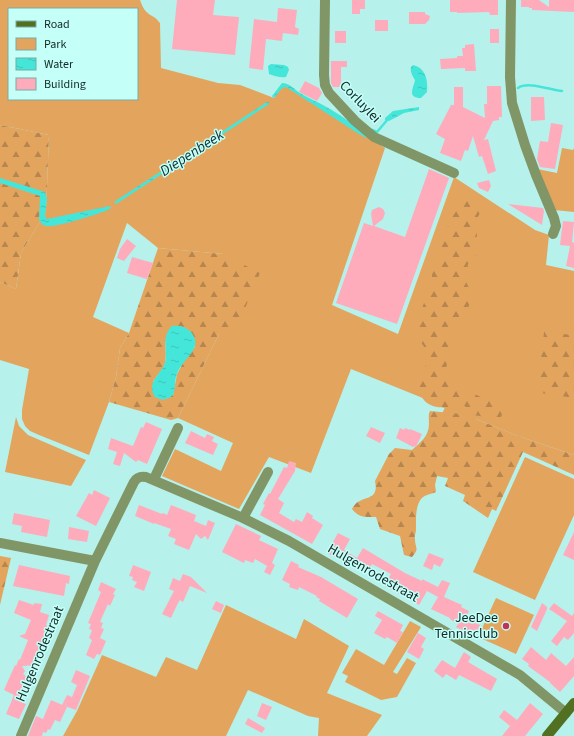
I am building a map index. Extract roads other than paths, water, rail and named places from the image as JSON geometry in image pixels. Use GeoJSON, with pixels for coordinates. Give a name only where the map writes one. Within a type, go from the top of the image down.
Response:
{"type":"FeatureCollection","features":[{"type":"Feature","properties":{"kind":"street","name":"Corluylei"},"geometry":{"type":"LineString","coordinates":[[325,0],[324,76],[325,85],[329,93],[355,121],[374,137],[454,173]]}},
{"type":"Feature","properties":{"kind":"street"},"geometry":{"type":"LineString","coordinates":[[511,0],[510,77],[512,103],[536,176],[554,218],[556,226],[553,234]]}},
{"type":"Feature","properties":{"kind":"street"},"geometry":{"type":"LineString","coordinates":[[154,479],[178,428]]}},
{"type":"Feature","properties":{"kind":"street"},"geometry":{"type":"LineString","coordinates":[[243,518],[268,472]]}},
{"type":"Feature","properties":{"kind":"street","name":"Hulgenrodestraat"},"geometry":{"type":"LineString","coordinates":[[21,736],[95,562],[134,482],[141,476],[154,479],[243,518],[289,541],[520,676],[566,712]]}},
{"type":"Feature","properties":{"kind":"street"},"geometry":{"type":"LineString","coordinates":[[0,543],[95,562]]}},
{"type":"Feature","properties":{"kind":"street"},"geometry":{"type":"LineString","coordinates":[[547,736],[574,703]]}},
{"type":"Feature","properties":{"kind":"water"},"geometry":{"type":"Polygon","coordinates":[[[271,64],[284,65],[288,67],[289,70],[286,77],[278,77],[269,74],[268,66],[271,64]]]}},
{"type":"Feature","properties":{"kind":"water"},"geometry":{"type":"Polygon","coordinates":[[[413,65],[421,69],[425,75],[427,83],[427,92],[421,98],[416,98],[412,94],[415,80],[411,70],[413,65]]]}},
{"type":"Feature","properties":{"kind":"water"},"geometry":{"type":"Polygon","coordinates":[[[282,83],[289,85],[300,93],[335,112],[368,135],[366,138],[359,134],[286,87],[273,98],[272,96],[282,83]]]}},
{"type":"Feature","properties":{"kind":"water"},"geometry":{"type":"Polygon","coordinates":[[[269,102],[269,104],[116,204],[114,202],[269,102]]]}},
{"type":"Feature","properties":{"kind":"water"},"geometry":{"type":"Polygon","coordinates":[[[419,107],[419,110],[404,113],[389,121],[385,120],[385,118],[393,111],[419,107]]]}},
{"type":"Feature","properties":{"kind":"water"},"geometry":{"type":"Polygon","coordinates":[[[0,178],[45,192],[47,199],[45,216],[47,219],[110,206],[111,208],[79,220],[46,226],[39,220],[40,196],[0,183],[0,178]]]}},
{"type":"Feature","properties":{"kind":"water"},"geometry":{"type":"Polygon","coordinates":[[[172,326],[181,326],[188,329],[194,337],[195,343],[194,348],[177,374],[173,395],[167,399],[160,399],[155,397],[153,394],[152,384],[165,363],[166,339],[172,326]]]}},
{"type":"Feature","properties":{"kind":"waterway","name":"Diepenbeek"},"geometry":{"type":"LineString","coordinates":[[518,88],[527,85],[562,91]]}},
{"type":"Feature","properties":{"kind":"waterway","name":"Diepenbeek"},"geometry":{"type":"LineString","coordinates":[[372,130],[377,132],[388,119]]}},
{"type":"Feature","properties":{"kind":"place","name":"JeeDee Tennisclub"},"geometry":{"type":"Point","coordinates":[506,626]}}]}
